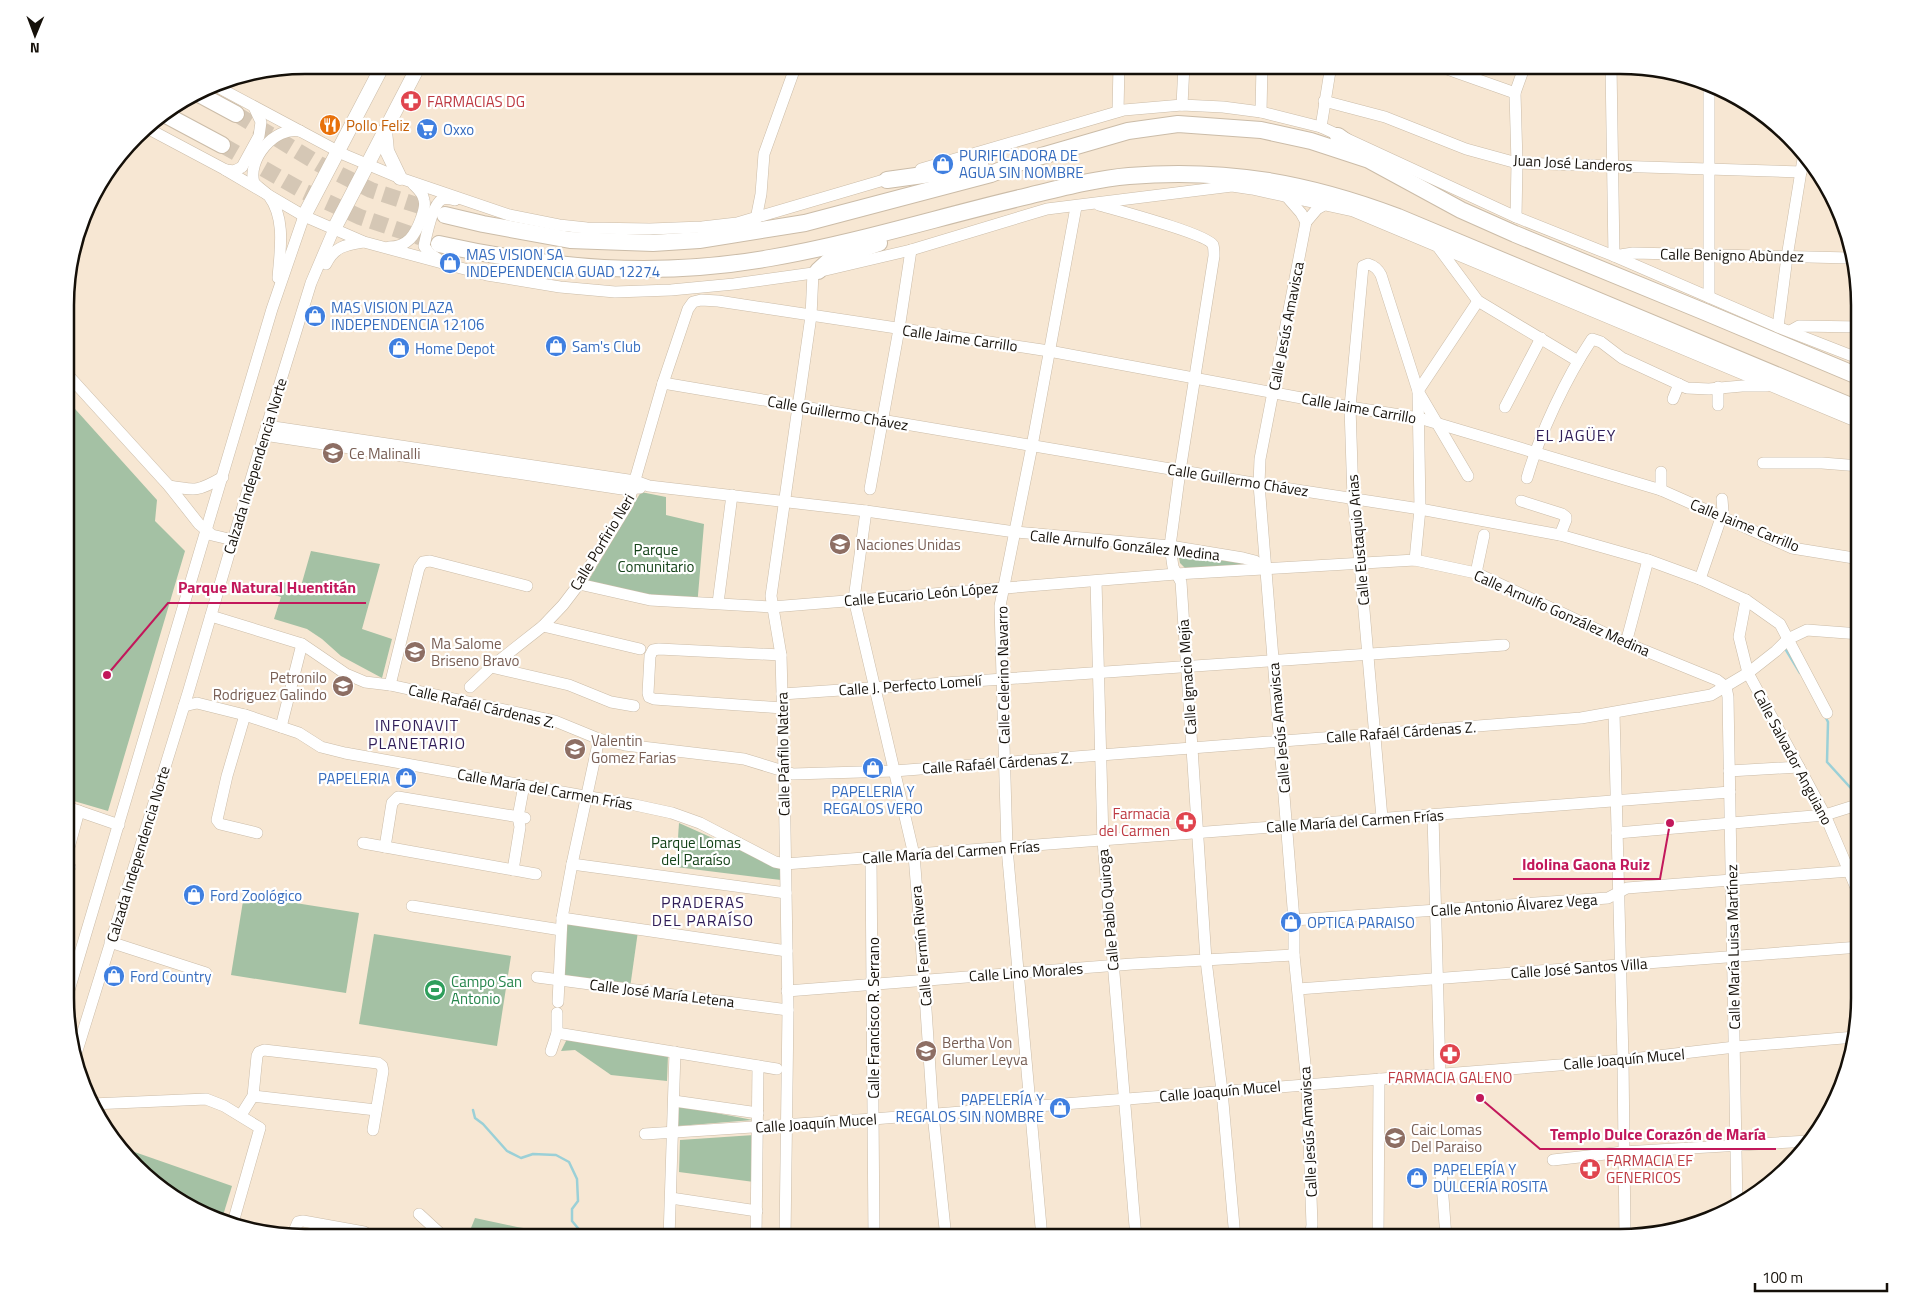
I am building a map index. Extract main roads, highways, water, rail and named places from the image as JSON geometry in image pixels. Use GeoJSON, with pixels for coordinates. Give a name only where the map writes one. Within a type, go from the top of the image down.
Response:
{"type":"FeatureCollection","features":[{"type":"Feature","properties":{"kind":"highway"},"geometry":{"type":"LineString","coordinates":[[205,97],[236,114]]}},
{"type":"Feature","properties":{"kind":"highway"},"geometry":{"type":"LineString","coordinates":[[170,117],[222,145]]}},
{"type":"Feature","properties":{"kind":"highway"},"geometry":{"type":"LineString","coordinates":[[445,215],[570,240],[654,243],[699,240],[806,223],[991,174],[1021,162],[1128,131],[1178,124],[1261,130],[1311,141],[1376,163],[1404,167]]}},
{"type":"Feature","properties":{"kind":"highway"},"geometry":{"type":"LineString","coordinates":[[1338,136],[1376,163],[1461,210],[1851,373]]}},
{"type":"Feature","properties":{"kind":"highway"},"geometry":{"type":"LineString","coordinates":[[887,180],[1021,162]]}},
{"type":"Feature","properties":{"kind":"highway"},"geometry":{"type":"LineString","coordinates":[[439,244],[493,256],[569,266],[620,270],[666,270],[714,266],[770,258],[873,235],[1088,182],[1127,176],[1164,174],[1264,179],[1357,201],[1398,217],[1851,410]]}},
{"type":"Feature","properties":{"kind":"highway"},"geometry":{"type":"LineString","coordinates":[[815,272],[830,260],[906,234],[946,216]]}},
{"type":"Feature","properties":{"kind":"main road","name":"Calzada Independencia Norte"},"geometry":{"type":"LineString","coordinates":[[304,216],[378,74]]}},
{"type":"Feature","properties":{"kind":"main road","name":"Calzada Independencia Norte"},"geometry":{"type":"LineString","coordinates":[[334,229],[414,74]]}},
{"type":"Feature","properties":{"kind":"main road"},"geometry":{"type":"LineString","coordinates":[[384,131],[388,151],[405,180]]}},
{"type":"Feature","properties":{"kind":"waterway"},"geometry":{"type":"LineString","coordinates":[[1786,650],[1800,673]]}},
{"type":"Feature","properties":{"kind":"waterway"},"geometry":{"type":"LineString","coordinates":[[1825,716],[1828,722],[1827,762],[1851,788]]}},
{"type":"Feature","properties":{"kind":"waterway"},"geometry":{"type":"LineString","coordinates":[[473,1110],[475,1118],[483,1124],[507,1151],[521,1158],[533,1154],[556,1155],[569,1162],[577,1179],[578,1201],[572,1209],[572,1221],[579,1229]]}},
{"type":"Feature","properties":{"kind":"tunnel"},"geometry":{"type":"LineString","coordinates":[[236,114],[319,164],[371,190],[438,212]]}},
{"type":"Feature","properties":{"kind":"tunnel"},"geometry":{"type":"LineString","coordinates":[[222,145],[301,190],[360,217],[428,240]]}},
{"type":"Feature","properties":{"kind":"place","name":"FARMACIAS DG"},"geometry":{"type":"Point","coordinates":[411,101]}},
{"type":"Feature","properties":{"kind":"place","name":"Pollo Feliz"},"geometry":{"type":"Point","coordinates":[330,125]}},
{"type":"Feature","properties":{"kind":"place","name":"Oxxo"},"geometry":{"type":"Point","coordinates":[427,129]}},
{"type":"Feature","properties":{"kind":"place","name":"PURIFICADORA DE AGUA SIN NOMBRE"},"geometry":{"type":"Point","coordinates":[943,164]}},
{"type":"Feature","properties":{"kind":"place","name":"MAS VISION SA INDEPENDENCIA GUAD 12274"},"geometry":{"type":"Point","coordinates":[450,263]}},
{"type":"Feature","properties":{"kind":"place","name":"MAS VISION PLAZA INDEPENDENCIA 12106"},"geometry":{"type":"Point","coordinates":[315,316]}},
{"type":"Feature","properties":{"kind":"place","name":"Sam's Club"},"geometry":{"type":"Point","coordinates":[556,346]}},
{"type":"Feature","properties":{"kind":"place","name":"Home Depot"},"geometry":{"type":"Point","coordinates":[399,348]}},
{"type":"Feature","properties":{"kind":"place","name":"Ce Malinalli"},"geometry":{"type":"Point","coordinates":[333,453]}},
{"type":"Feature","properties":{"kind":"place","name":"Naciones Unidas"},"geometry":{"type":"Point","coordinates":[840,544]}},
{"type":"Feature","properties":{"kind":"place","name":"Ma Salome Briseno Bravo"},"geometry":{"type":"Point","coordinates":[415,652]}},
{"type":"Feature","properties":{"kind":"place","name":"Parque Natural Huentitán"},"geometry":{"type":"Point","coordinates":[107,675]}},
{"type":"Feature","properties":{"kind":"place","name":"Petronilo Rodriguez Galindo"},"geometry":{"type":"Point","coordinates":[343,686]}},
{"type":"Feature","properties":{"kind":"place","name":"Valentin Gomez Farias"},"geometry":{"type":"Point","coordinates":[575,749]}},
{"type":"Feature","properties":{"kind":"place","name":"PAPELERIA Y REGALOS VERO"},"geometry":{"type":"Point","coordinates":[873,768]}},
{"type":"Feature","properties":{"kind":"place","name":"PAPELERIA"},"geometry":{"type":"Point","coordinates":[406,778]}},
{"type":"Feature","properties":{"kind":"place","name":"Farmacia del Carmen"},"geometry":{"type":"Point","coordinates":[1186,822]}},
{"type":"Feature","properties":{"kind":"place","name":"Idolina Gaona Ruiz"},"geometry":{"type":"Point","coordinates":[1670,823]}},
{"type":"Feature","properties":{"kind":"place","name":"Ford Zoológico"},"geometry":{"type":"Point","coordinates":[194,895]}},
{"type":"Feature","properties":{"kind":"place","name":"OPTICA PARAISO"},"geometry":{"type":"Point","coordinates":[1291,922]}},
{"type":"Feature","properties":{"kind":"place","name":"Ford Country"},"geometry":{"type":"Point","coordinates":[114,976]}},
{"type":"Feature","properties":{"kind":"place","name":"Campo San Antonio"},"geometry":{"type":"Point","coordinates":[435,990]}},
{"type":"Feature","properties":{"kind":"place","name":"Bertha Von Glumer Leyva"},"geometry":{"type":"Point","coordinates":[926,1051]}},
{"type":"Feature","properties":{"kind":"place","name":"FARMACIA GALENO"},"geometry":{"type":"Point","coordinates":[1450,1054]}},
{"type":"Feature","properties":{"kind":"place","name":"Templo Dulce Corazón de María"},"geometry":{"type":"Point","coordinates":[1480,1098]}},
{"type":"Feature","properties":{"kind":"place","name":"PAPELERÍA Y REGALOS SIN NOMBRE"},"geometry":{"type":"Point","coordinates":[1060,1108]}},
{"type":"Feature","properties":{"kind":"place","name":"Caic Lomas Del Paraiso"},"geometry":{"type":"Point","coordinates":[1395,1138]}},
{"type":"Feature","properties":{"kind":"place","name":"FARMACIA EF GENERICOS"},"geometry":{"type":"Point","coordinates":[1590,1169]}},
{"type":"Feature","properties":{"kind":"place","name":"PAPELERÍA Y DULCERÍA ROSITA"},"geometry":{"type":"Point","coordinates":[1417,1178]}},
{"type":"Feature","properties":{"kind":"district","name":"EL JAGÜEY"},"geometry":{"type":"Point","coordinates":[1576,435]}},
{"type":"Feature","properties":{"kind":"district","name":"INFONAVIT PLANETARIO"},"geometry":{"type":"Point","coordinates":[417,734]}},
{"type":"Feature","properties":{"kind":"district","name":"PRADERAS DEL PARAÍSO"},"geometry":{"type":"Point","coordinates":[703,911]}},
{"type":"Feature","properties":{"kind":"park label","name":"Parque Comunitario"},"geometry":{"type":"Point","coordinates":[656,558]}},
{"type":"Feature","properties":{"kind":"park label","name":"Parque Lomas del Paraíso"},"geometry":{"type":"Point","coordinates":[696,850]}}]}
